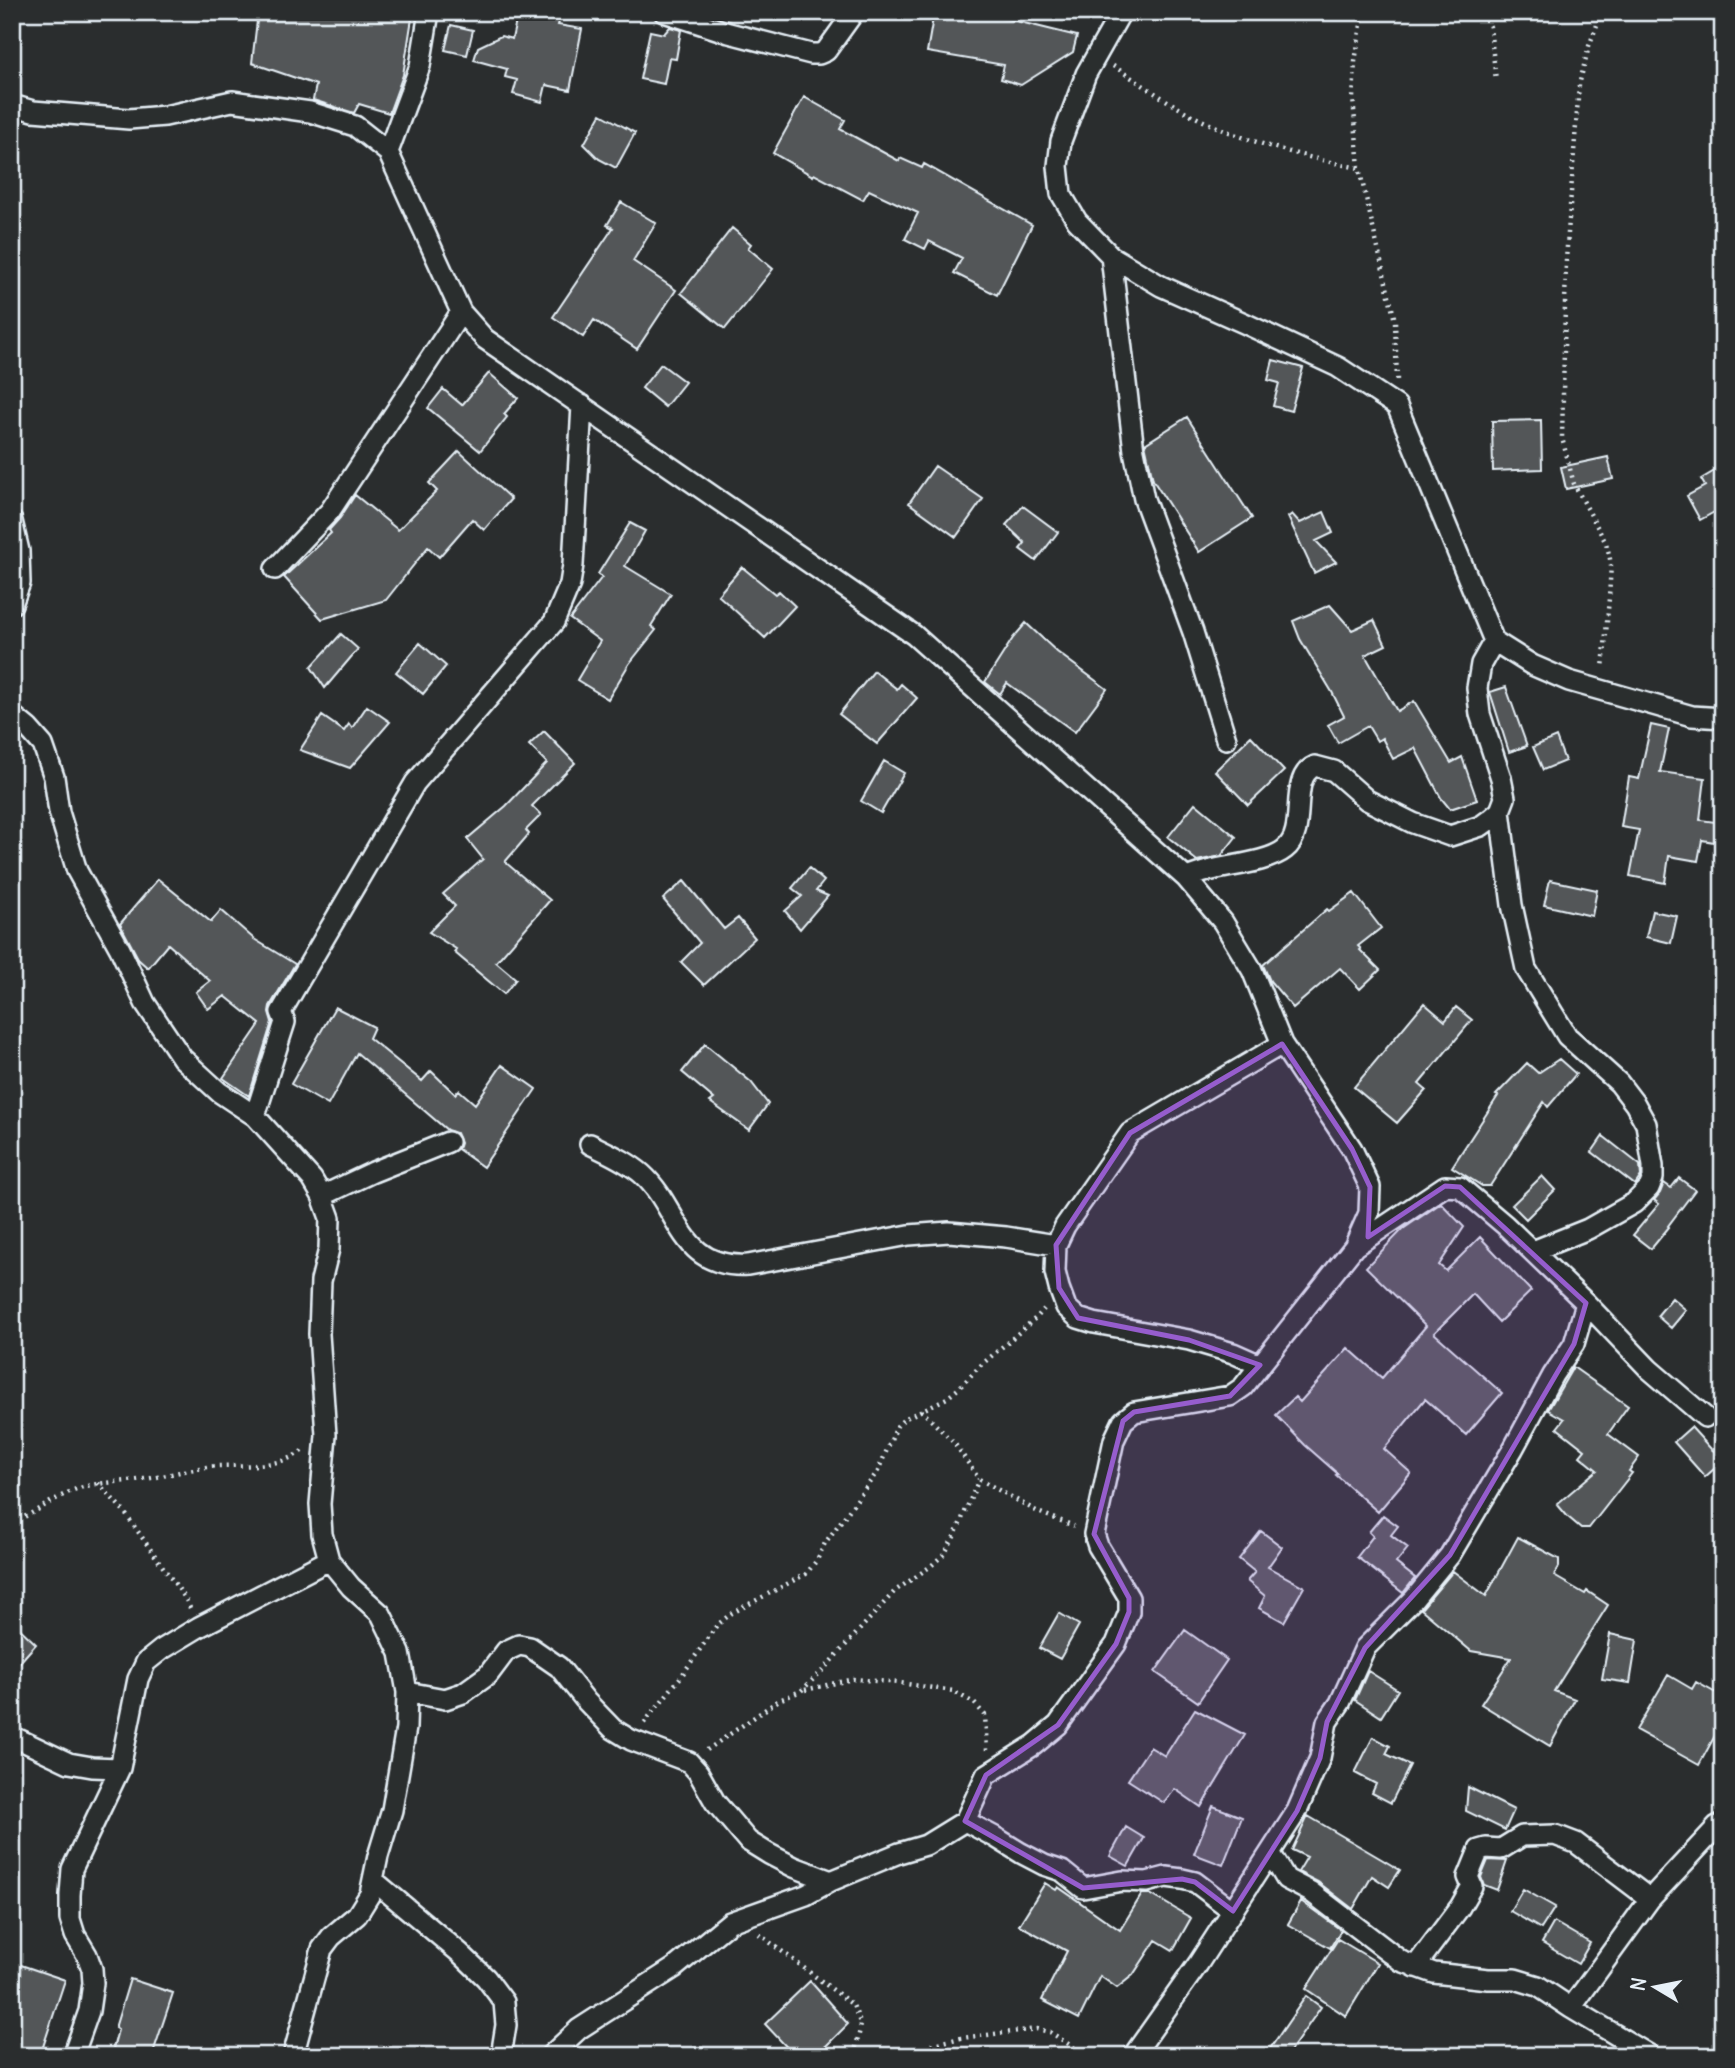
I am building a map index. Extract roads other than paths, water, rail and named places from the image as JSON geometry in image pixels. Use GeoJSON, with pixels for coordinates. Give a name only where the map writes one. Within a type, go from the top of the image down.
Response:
{"type":"FeatureCollection","features":[{"type":"Feature","properties":{"kind":"street"},"geometry":{"type":"LineString","coordinates":[[388,152],[419,66],[429,12]]}},
{"type":"Feature","properties":{"kind":"street"},"geometry":{"type":"LineString","coordinates":[[664,12],[729,33],[811,54],[826,51],[854,12]]}},
{"type":"Feature","properties":{"kind":"street"},"geometry":{"type":"LineString","coordinates":[[1121,12],[1086,74],[1061,141],[1058,166],[1061,194],[1077,221],[1111,256],[1161,286],[1338,367],[1397,406],[1494,641],[1532,665],[1569,681],[1692,716],[1723,718]]}},
{"type":"Feature","properties":{"kind":"street"},"geometry":{"type":"LineString","coordinates":[[12,105],[33,111],[129,119],[165,116],[232,102],[310,112],[355,126],[388,152],[461,312],[485,339],[914,635],[1186,878],[1223,922],[1252,970],[1282,1044],[1352,1149],[1370,1187],[1369,1213],[1354,1247],[1243,1387],[1230,1396],[1134,1412],[1123,1421],[1114,1440],[1094,1534],[1098,1546],[1129,1598],[1129,1612],[1116,1644],[1058,1724],[1034,1745],[986,1775],[965,1821],[926,1845],[831,1881],[806,1895],[737,1918],[674,1968],[579,2029],[550,2056]]}},
{"type":"Feature","properties":{"kind":"street"},"geometry":{"type":"LineString","coordinates":[[1111,256],[1134,451],[1144,499],[1194,632],[1226,739]]}},
{"type":"Feature","properties":{"kind":"street"},"geometry":{"type":"LineString","coordinates":[[275,569],[330,511],[461,312]]}},
{"type":"Feature","properties":{"kind":"street"},"geometry":{"type":"LineString","coordinates":[[256,1116],[285,1022],[281,1012],[415,783],[554,622],[568,591],[573,565],[582,405]]}},
{"type":"Feature","properties":{"kind":"street"},"geometry":{"type":"LineString","coordinates":[[12,521],[19,551],[20,583],[12,604]]}},
{"type":"Feature","properties":{"kind":"street"},"geometry":{"type":"LineString","coordinates":[[1494,641],[1481,664],[1477,688],[1480,714],[1504,791],[1505,798],[1500,811],[1512,905],[1525,969],[1567,1036],[1619,1083],[1635,1104],[1646,1124],[1653,1166],[1653,1178],[1649,1188],[1634,1203],[1587,1228],[1532,1251]]}},
{"type":"Feature","properties":{"kind":"street"},"geometry":{"type":"LineString","coordinates":[[12,715],[28,728],[43,746],[54,778],[59,812],[77,871],[120,949],[145,1003],[182,1058],[219,1092],[256,1116],[312,1180],[322,1196],[330,1218],[329,1249],[321,1281],[320,1321],[326,1435],[320,1504],[322,1534],[329,1560],[351,1587],[381,1614],[400,1653],[407,1692],[406,1728],[392,1811],[370,1894],[357,1915],[331,1937],[322,1949],[293,2056]]}},
{"type":"Feature","properties":{"kind":"street"},"geometry":{"type":"LineString","coordinates":[[1186,878],[1266,858],[1286,848],[1298,825],[1298,802],[1304,775],[1315,766],[1334,771],[1367,800],[1413,823],[1450,836],[1481,826],[1500,811]]}},
{"type":"Feature","properties":{"kind":"street"},"geometry":{"type":"LineString","coordinates":[[1260,1365],[1233,1353],[1189,1340],[1078,1318],[1066,1307],[1059,1288],[1055,1272],[1056,1245],[1065,1226],[1129,1133],[1282,1044]]}},
{"type":"Feature","properties":{"kind":"street"},"geometry":{"type":"LineString","coordinates":[[322,1196],[448,1142]]}},
{"type":"Feature","properties":{"kind":"street"},"geometry":{"type":"LineString","coordinates":[[590,1144],[642,1174],[660,1197],[684,1238],[696,1250],[705,1257],[733,1265],[748,1265],[909,1235],[950,1232],[1056,1245]]}},
{"type":"Feature","properties":{"kind":"street"},"geometry":{"type":"LineString","coordinates":[[1354,1247],[1445,1186],[1460,1187],[1505,1225],[1650,1369],[1705,1417]]}},
{"type":"Feature","properties":{"kind":"street"},"geometry":{"type":"LineString","coordinates":[[1133,2056],[1233,1911],[1297,1811],[1320,1758],[1327,1722],[1340,1703],[1365,1648],[1413,1599],[1450,1555],[1553,1375],[1574,1344],[1586,1303]]}},
{"type":"Feature","properties":{"kind":"street"},"geometry":{"type":"LineString","coordinates":[[73,2056],[89,2011],[93,1983],[87,1955],[75,1935],[70,1919],[72,1869],[120,1768],[138,1679],[146,1662],[199,1627],[329,1560]]}},
{"type":"Feature","properties":{"kind":"street"},"geometry":{"type":"LineString","coordinates":[[407,1692],[445,1699],[463,1693],[488,1675],[506,1651],[519,1645],[530,1647],[559,1667],[613,1728],[631,1740],[689,1762],[715,1802],[748,1841],[794,1867],[831,1881]]}},
{"type":"Feature","properties":{"kind":"street"},"geometry":{"type":"LineString","coordinates":[[12,1736],[69,1763],[120,1768]]}},
{"type":"Feature","properties":{"kind":"street"},"geometry":{"type":"LineString","coordinates":[[965,1821],[1044,1866],[1062,1871],[1083,1888],[1122,1881],[1147,1882],[1166,1877],[1195,1882],[1233,1911]]}},
{"type":"Feature","properties":{"kind":"street"},"geometry":{"type":"LineString","coordinates":[[1571,2008],[1650,1899],[1717,1827],[1723,1824]]}},
{"type":"Feature","properties":{"kind":"street"},"geometry":{"type":"LineString","coordinates":[[1415,1967],[1460,1907],[1472,1886],[1468,1877],[1479,1850],[1501,1849],[1522,1836],[1555,1835],[1576,1843],[1650,1899]]}},
{"type":"Feature","properties":{"kind":"street"},"geometry":{"type":"LineString","coordinates":[[1271,1854],[1286,1879],[1311,1892],[1401,1961],[1434,1973],[1515,1979],[1538,1986],[1651,2056]]}},
{"type":"Feature","properties":{"kind":"street"},"geometry":{"type":"LineString","coordinates":[[373,1880],[477,1970],[504,2002],[506,2025],[502,2056]]}}]}
